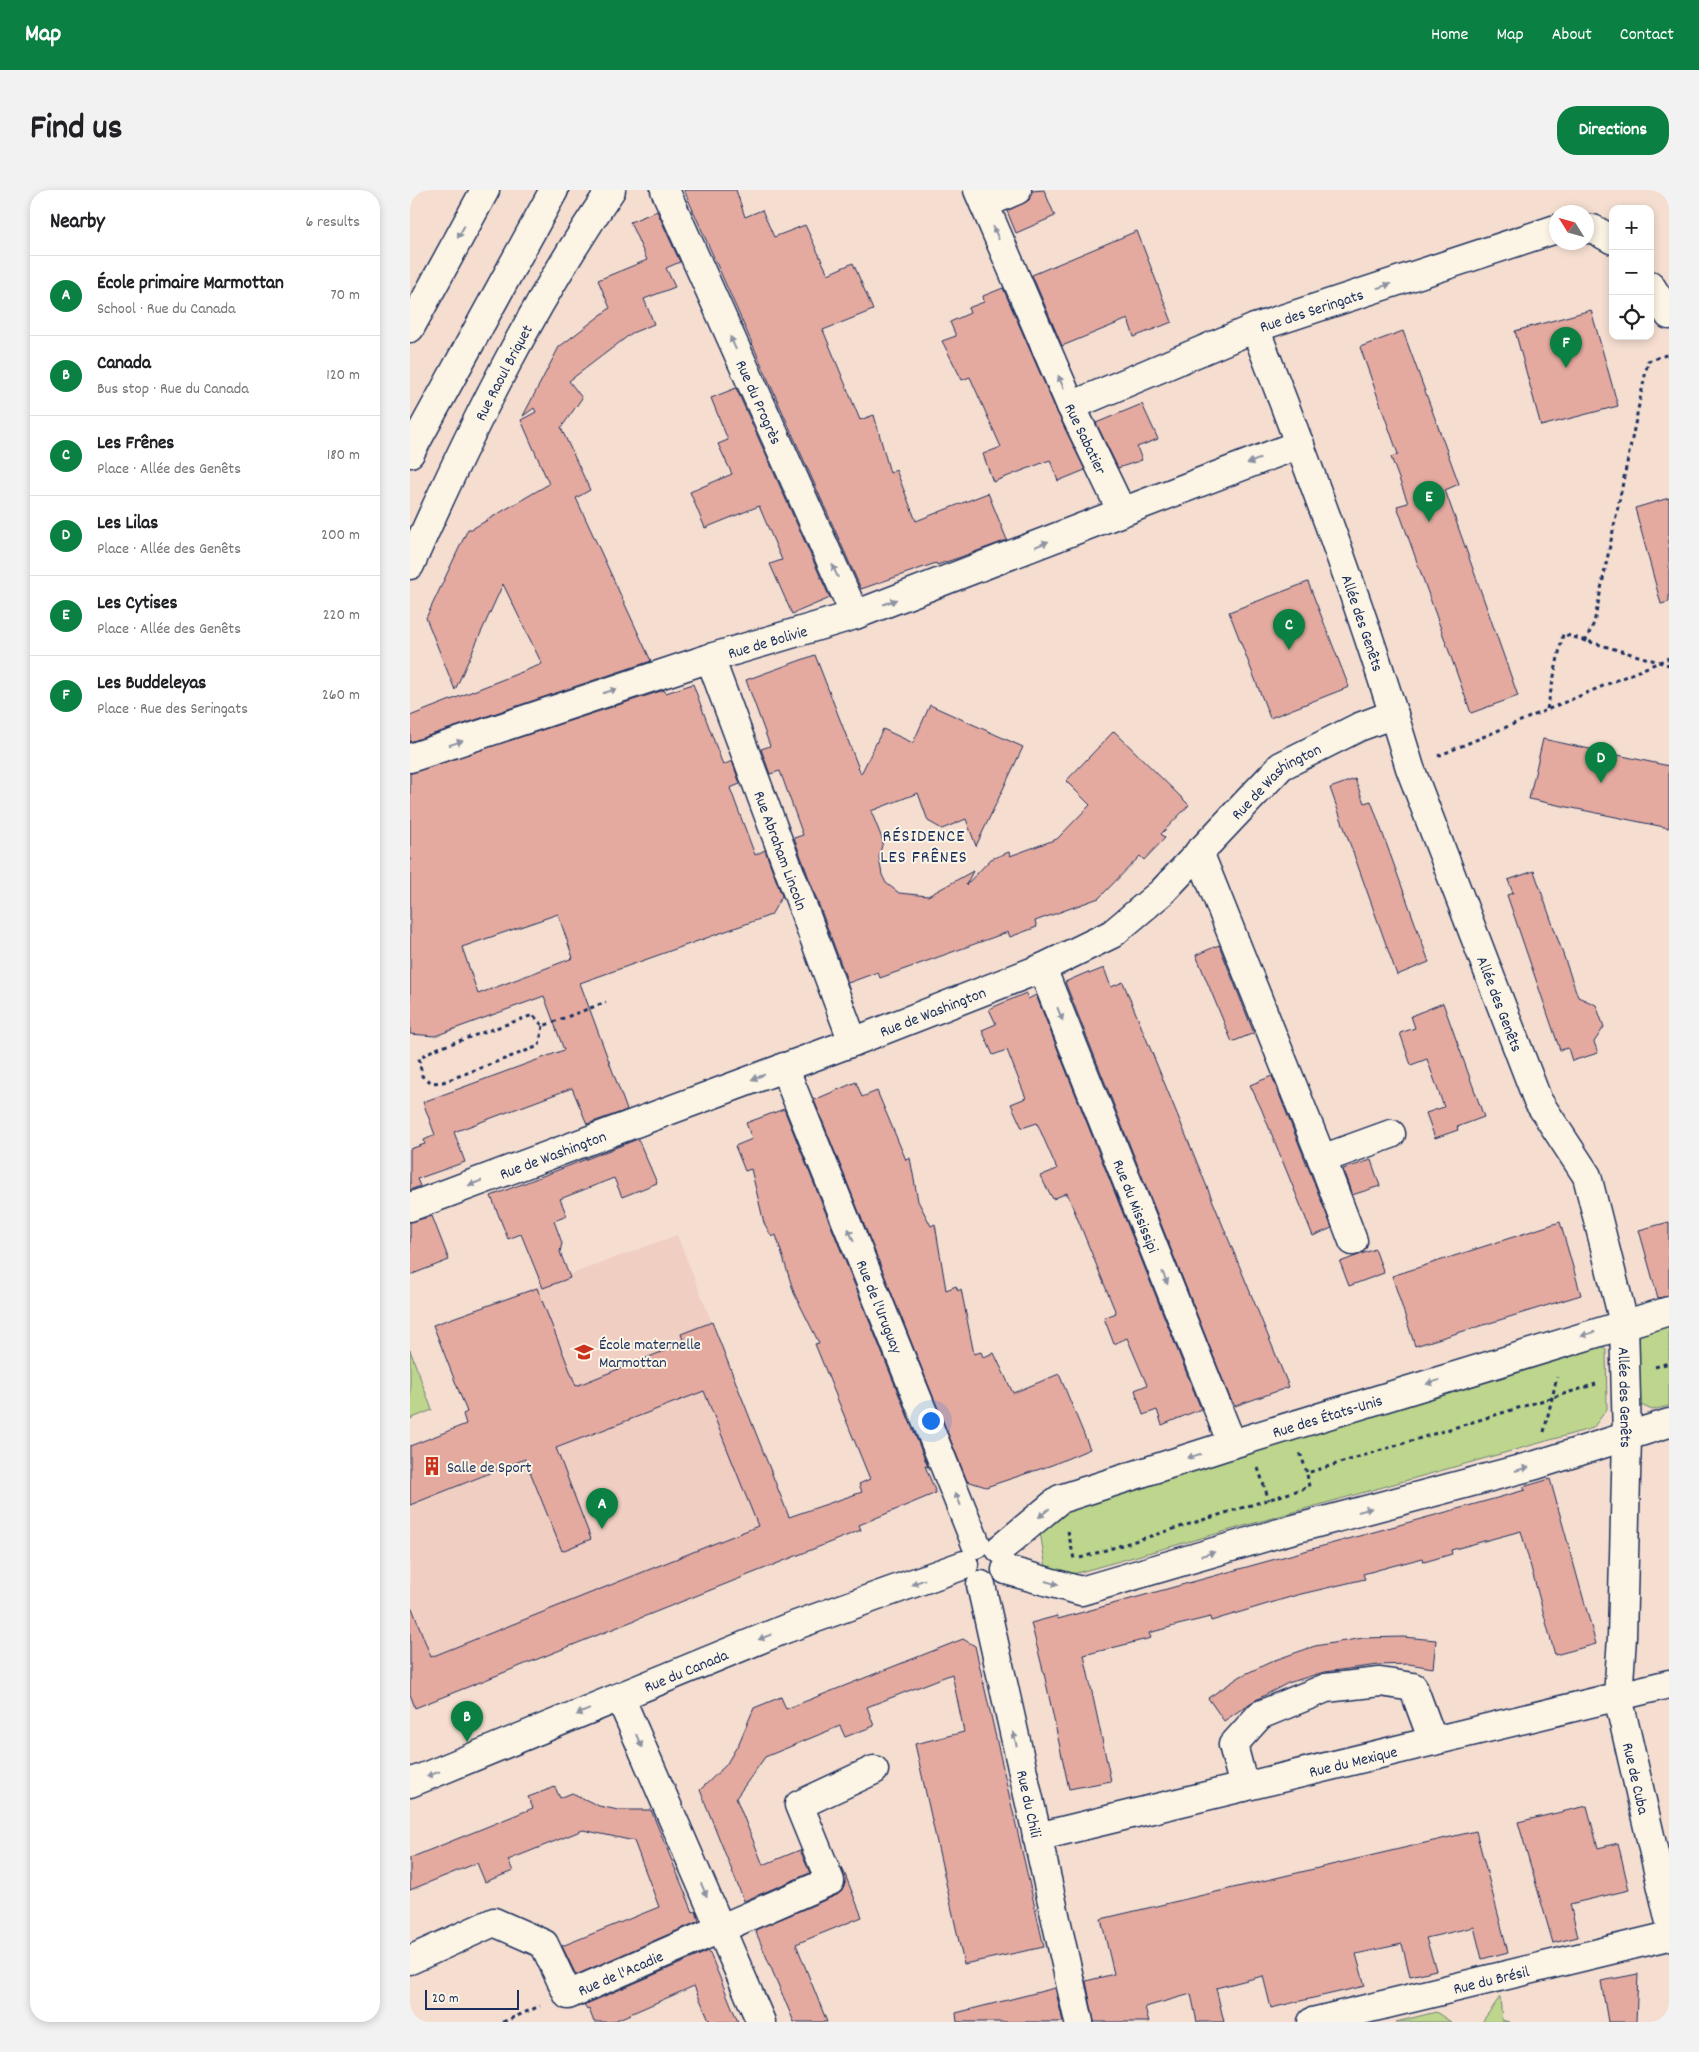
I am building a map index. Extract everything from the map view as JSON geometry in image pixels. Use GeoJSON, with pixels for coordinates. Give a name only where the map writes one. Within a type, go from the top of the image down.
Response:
{"type":"FeatureCollection","features":[{"type":"Feature","properties":{"kind":"street"},"geometry":{"type":"LineString","coordinates":[[410,328],[485,190]]}},
{"type":"Feature","properties":{"kind":"street"},"geometry":{"type":"LineString","coordinates":[[410,453],[554,190]]}},
{"type":"Feature","properties":{"kind":"street","name":"Rue Raoul Briquet"},"geometry":{"type":"LineString","coordinates":[[410,565],[450,477],[499,380],[566,259],[612,190]]}},
{"type":"Feature","properties":{"kind":"street","name":"Rue du Progrès"},"geometry":{"type":"LineString","coordinates":[[664,190],[855,615]]}},
{"type":"Feature","properties":{"kind":"street"},"geometry":{"type":"LineString","coordinates":[[981,197],[1017,190]]}},
{"type":"Feature","properties":{"kind":"street","name":"Rue Sabatier"},"geometry":{"type":"LineString","coordinates":[[981,197],[1071,406],[1122,512]]}},
{"type":"Feature","properties":{"kind":"street"},"geometry":{"type":"LineString","coordinates":[[1594,230],[1609,238]]}},
{"type":"Feature","properties":{"kind":"street","name":"Rue des Seringats"},"geometry":{"type":"LineString","coordinates":[[1071,406],[1255,328],[1549,231]]}},
{"type":"Feature","properties":{"kind":"street"},"geometry":{"type":"LineString","coordinates":[[1654,291],[1669,315]]}},
{"type":"Feature","properties":{"kind":"street","name":"Allée des Genêts"},"geometry":{"type":"LineString","coordinates":[[1255,328],[1300,444],[1394,714],[1410,768],[1538,1101],[1586,1176],[1624,1323],[1627,1438],[1622,1637],[1618,1696]]}},
{"type":"Feature","properties":{"kind":"street"},"geometry":{"type":"LineString","coordinates":[[1122,512],[1300,444]]}},
{"type":"Feature","properties":{"kind":"street","name":"Rue de Bolivie"},"geometry":{"type":"LineString","coordinates":[[410,758],[710,658],[855,615],[1122,512]]}},
{"type":"Feature","properties":{"kind":"street","name":"Rue Abraham Lincoln"},"geometry":{"type":"LineString","coordinates":[[710,658],[853,1042]]}},
{"type":"Feature","properties":{"kind":"street","name":"Rue de Washington"},"geometry":{"type":"LineString","coordinates":[[410,1207],[853,1042],[1042,968],[1112,934],[1162,892],[1281,766],[1359,727],[1394,714]]}},
{"type":"Feature","properties":{"kind":"street"},"geometry":{"type":"LineString","coordinates":[[1199,852],[1353,1240]]}},
{"type":"Feature","properties":{"kind":"street","name":"Rue du Mississipi"},"geometry":{"type":"LineString","coordinates":[[1042,968],[1240,1441]]}},
{"type":"Feature","properties":{"kind":"street","name":"Rue de l'Uruguay"},"geometry":{"type":"LineString","coordinates":[[784,1067],[985,1563]]}},
{"type":"Feature","properties":{"kind":"street"},"geometry":{"type":"LineString","coordinates":[[1322,1159],[1391,1134]]}},
{"type":"Feature","properties":{"kind":"street","name":"Rue des États-Unis"},"geometry":{"type":"LineString","coordinates":[[985,1563],[1060,1499],[1567,1340],[1669,1311]]}},
{"type":"Feature","properties":{"kind":"street"},"geometry":{"type":"LineString","coordinates":[[985,1563],[1081,1591],[1279,1533],[1536,1465],[1627,1438],[1669,1423]]}},
{"type":"Feature","properties":{"kind":"street","name":"Rue du Canada"},"geometry":{"type":"LineString","coordinates":[[410,1783],[784,1629],[985,1563]]}},
{"type":"Feature","properties":{"kind":"street","name":"Rue du Chili"},"geometry":{"type":"LineString","coordinates":[[985,1563],[1037,1837],[1079,2022]]}},
{"type":"Feature","properties":{"kind":"street"},"geometry":{"type":"LineString","coordinates":[[1244,1787],[1233,1745],[1260,1715],[1326,1688],[1380,1682],[1413,1687],[1433,1741]]}},
{"type":"Feature","properties":{"kind":"street","name":"Rue du Mexique"},"geometry":{"type":"LineString","coordinates":[[1037,1837],[1669,1684]]}},
{"type":"Feature","properties":{"kind":"street","name":"Rue de Cuba"},"geometry":{"type":"LineString","coordinates":[[1618,1696],[1669,1918]]}},
{"type":"Feature","properties":{"kind":"street"},"geometry":{"type":"LineString","coordinates":[[620,1697],[761,2022]]}},
{"type":"Feature","properties":{"kind":"street","name":"Rue de l'Acadie"},"geometry":{"type":"LineString","coordinates":[[410,1960],[494,1922],[544,1944],[568,1995],[830,1881],[799,1805],[874,1770]]}},
{"type":"Feature","properties":{"kind":"street","name":"Rue du Brésil"},"geometry":{"type":"LineString","coordinates":[[1312,2022],[1669,1936]]}},
{"type":"Feature","properties":{"kind":"path"},"geometry":{"type":"LineString","coordinates":[[1585,642],[1594,623],[1648,361],[1669,354]]}},
{"type":"Feature","properties":{"kind":"path"},"geometry":{"type":"LineString","coordinates":[[1547,709],[1563,634],[1585,642],[1669,665]]}},
{"type":"Feature","properties":{"kind":"path"},"geometry":{"type":"LineString","coordinates":[[1410,768],[1669,658]]}},
{"type":"Feature","properties":{"kind":"path"},"geometry":{"type":"LineString","coordinates":[[543,1026],[606,1002]]}},
{"type":"Feature","properties":{"kind":"path"},"geometry":{"type":"LineString","coordinates":[[533,1015],[543,1026],[539,1046],[443,1082],[432,1083],[422,1076],[419,1058],[433,1050],[533,1015]]}},
{"type":"Feature","properties":{"kind":"path"},"geometry":{"type":"LineString","coordinates":[[1536,1465],[1551,1398],[1567,1340]]}},
{"type":"Feature","properties":{"kind":"path"},"geometry":{"type":"LineString","coordinates":[[1307,1473],[1626,1374],[1669,1363]]}},
{"type":"Feature","properties":{"kind":"path"},"geometry":{"type":"LineString","coordinates":[[1240,1441],[1259,1470],[1279,1533]]}},
{"type":"Feature","properties":{"kind":"path"},"geometry":{"type":"LineString","coordinates":[[1074,1559],[1309,1487],[1301,1455],[1292,1458]]}},
{"type":"Feature","properties":{"kind":"path"},"geometry":{"type":"LineString","coordinates":[[1250,1472],[1267,1466]]}},
{"type":"Feature","properties":{"kind":"path"},"geometry":{"type":"LineString","coordinates":[[1076,1526],[1067,1528],[1081,1591]]}},
{"type":"Feature","properties":{"kind":"path"},"geometry":{"type":"LineString","coordinates":[[503,2022],[568,1995]]}},
{"type":"Feature","properties":{"kind":"shaded area"},"geometry":{"type":"Polygon","coordinates":[[[677,1235],[804,1553],[446,1696],[410,1602],[410,1505],[603,1430],[491,1472],[433,1325],[677,1235]]]}},
{"type":"Feature","properties":{"kind":"green space"},"geometry":{"type":"Polygon","coordinates":[[[1669,1315],[1669,1406],[1652,1410],[1634,1402],[1640,1322],[1669,1315]]]}},
{"type":"Feature","properties":{"kind":"green space"},"geometry":{"type":"Polygon","coordinates":[[[1588,1337],[1606,1349],[1607,1409],[1593,1428],[1059,1578],[1047,1574],[1039,1526],[1070,1501],[1588,1337]]]}},
{"type":"Feature","properties":{"kind":"green space"},"geometry":{"type":"Polygon","coordinates":[[[410,1350],[432,1410],[410,1419],[410,1350]]]}},
{"type":"Feature","properties":{"kind":"green space"},"geometry":{"type":"Polygon","coordinates":[[[1500,1997],[1502,2020],[1509,2022],[1482,2022],[1500,1997]]]}},
{"type":"Feature","properties":{"kind":"green space"},"geometry":{"type":"Polygon","coordinates":[[[1436,2012],[1451,2022],[1396,2022],[1436,2012]]]}},
{"type":"Feature","properties":{"kind":"building"},"geometry":{"type":"Polygon","coordinates":[[[684,190],[736,190],[745,217],[762,210],[774,237],[805,225],[828,274],[853,263],[873,310],[823,330],[860,420],[874,415],[890,473],[896,470],[916,521],[988,493],[1007,540],[861,589],[684,190]]]}},
{"type":"Feature","properties":{"kind":"building"},"geometry":{"type":"Polygon","coordinates":[[[1044,190],[1055,216],[1016,233],[1007,211],[1029,200],[1032,191],[1044,190]]]}},
{"type":"Feature","properties":{"kind":"building"},"geometry":{"type":"Polygon","coordinates":[[[657,211],[680,262],[666,268],[675,287],[644,299],[654,324],[632,333],[569,381],[582,398],[561,428],[590,490],[576,498],[651,661],[410,742],[410,716],[542,664],[503,584],[455,690],[426,618],[468,529],[472,529],[549,484],[521,420],[536,412],[534,408],[523,416],[559,347],[610,308],[598,280],[647,260],[630,222],[657,211]]]}},
{"type":"Feature","properties":{"kind":"building"},"geometry":{"type":"Polygon","coordinates":[[[1137,231],[1172,322],[1134,337],[1128,319],[1062,346],[1032,275],[1137,231]]]}},
{"type":"Feature","properties":{"kind":"building"},"geometry":{"type":"Polygon","coordinates":[[[1003,288],[1057,412],[1085,470],[1058,481],[1050,460],[993,482],[983,454],[1001,447],[970,377],[962,380],[942,341],[956,336],[950,322],[970,313],[968,308],[984,302],[983,296],[1003,288]]]}},
{"type":"Feature","properties":{"kind":"building"},"geometry":{"type":"Polygon","coordinates":[[[1591,310],[1618,406],[1541,426],[1515,331],[1591,310]]]}},
{"type":"Feature","properties":{"kind":"building"},"geometry":{"type":"Polygon","coordinates":[[[1403,331],[1459,484],[1445,490],[1518,696],[1471,713],[1397,506],[1408,503],[1391,457],[1398,454],[1360,347],[1403,331]]]}},
{"type":"Feature","properties":{"kind":"building"},"geometry":{"type":"Polygon","coordinates":[[[736,388],[830,598],[792,614],[770,564],[782,560],[759,506],[705,528],[690,492],[732,474],[718,444],[728,440],[711,398],[736,388]]]}},
{"type":"Feature","properties":{"kind":"building"},"geometry":{"type":"Polygon","coordinates":[[[1142,404],[1158,439],[1137,447],[1142,460],[1118,468],[1096,423],[1142,404]]]}},
{"type":"Feature","properties":{"kind":"building"},"geometry":{"type":"Polygon","coordinates":[[[1669,498],[1669,602],[1661,604],[1635,508],[1669,498]]]}},
{"type":"Feature","properties":{"kind":"building"},"geometry":{"type":"Polygon","coordinates":[[[1308,582],[1349,687],[1270,718],[1229,612],[1308,582]]]}},
{"type":"Feature","properties":{"kind":"building"},"geometry":{"type":"Polygon","coordinates":[[[815,655],[861,774],[883,729],[913,743],[930,705],[1023,747],[976,846],[966,819],[942,829],[928,821],[918,793],[871,811],[883,841],[879,857],[882,875],[886,883],[899,893],[928,896],[973,871],[966,885],[991,859],[1009,852],[1010,856],[1057,839],[1090,805],[1066,781],[1114,731],[1189,805],[1161,834],[1165,838],[1144,860],[1140,856],[1099,898],[1035,921],[1037,927],[1010,937],[1008,932],[880,978],[878,972],[848,983],[794,838],[803,835],[780,771],[770,774],[761,749],[770,746],[746,680],[815,655]]]}},
{"type":"Feature","properties":{"kind":"building"},"geometry":{"type":"Polygon","coordinates":[[[693,684],[723,765],[732,761],[740,784],[730,788],[755,855],[765,850],[782,896],[771,915],[580,983],[627,1110],[587,1124],[572,1088],[454,1132],[465,1162],[417,1179],[420,1186],[410,1190],[410,1149],[425,1144],[424,1140],[435,1135],[423,1102],[564,1050],[544,996],[435,1036],[410,1034],[410,773],[664,690],[666,693],[693,684]],[[558,914],[462,947],[478,994],[573,958],[558,914]]]}},
{"type":"Feature","properties":{"kind":"building"},"geometry":{"type":"Polygon","coordinates":[[[1543,739],[1669,766],[1669,828],[1529,799],[1543,739]]]}},
{"type":"Feature","properties":{"kind":"building"},"geometry":{"type":"Polygon","coordinates":[[[1355,779],[1364,803],[1371,801],[1429,962],[1397,975],[1330,788],[1355,779]]]}},
{"type":"Feature","properties":{"kind":"building"},"geometry":{"type":"Polygon","coordinates":[[[1534,871],[1578,997],[1596,1005],[1604,1027],[1594,1042],[1598,1053],[1572,1061],[1568,1048],[1560,1050],[1507,895],[1513,893],[1508,880],[1534,871]]]}},
{"type":"Feature","properties":{"kind":"building"},"geometry":{"type":"Polygon","coordinates":[[[1219,945],[1254,1033],[1232,1042],[1196,955],[1219,945]]]}},
{"type":"Feature","properties":{"kind":"building"},"geometry":{"type":"Polygon","coordinates":[[[1104,968],[1111,987],[1123,982],[1289,1387],[1235,1406],[1230,1398],[1065,982],[1088,972],[1089,974],[1104,968]]]}},
{"type":"Feature","properties":{"kind":"building"},"geometry":{"type":"Polygon","coordinates":[[[1026,993],[1028,999],[1036,995],[1201,1409],[1162,1425],[1157,1410],[1143,1415],[1135,1390],[1147,1385],[1127,1338],[1114,1344],[1104,1318],[1116,1313],[1067,1193],[1053,1199],[1040,1176],[1057,1169],[1037,1123],[1022,1128],[1011,1104],[1026,1098],[1007,1050],[993,1055],[982,1030],[996,1024],[989,1009],[1026,993]]]}},
{"type":"Feature","properties":{"kind":"building"},"geometry":{"type":"Polygon","coordinates":[[[1443,1003],[1484,1117],[1457,1127],[1458,1130],[1435,1138],[1426,1113],[1444,1107],[1427,1059],[1411,1065],[1400,1033],[1415,1028],[1411,1016],[1443,1003]]]}},
{"type":"Feature","properties":{"kind":"building"},"geometry":{"type":"Polygon","coordinates":[[[1272,1076],[1332,1228],[1313,1236],[1250,1085],[1272,1076]]]}},
{"type":"Feature","properties":{"kind":"building"},"geometry":{"type":"Polygon","coordinates":[[[856,1082],[862,1097],[877,1091],[906,1160],[910,1158],[918,1201],[931,1226],[935,1224],[946,1290],[956,1286],[958,1291],[961,1289],[974,1354],[981,1352],[983,1357],[994,1353],[1013,1393],[1059,1374],[1090,1449],[1052,1465],[986,1487],[967,1481],[814,1100],[856,1082]]]}},
{"type":"Feature","properties":{"kind":"building"},"geometry":{"type":"Polygon","coordinates":[[[784,1109],[928,1467],[925,1466],[936,1493],[859,1525],[861,1530],[415,1708],[410,1694],[410,1608],[412,1608],[431,1657],[758,1526],[704,1391],[556,1448],[591,1539],[562,1551],[525,1459],[410,1505],[410,1446],[466,1424],[463,1414],[467,1412],[433,1325],[537,1288],[576,1386],[684,1343],[681,1334],[712,1322],[789,1517],[862,1492],[859,1484],[870,1479],[815,1344],[819,1343],[794,1293],[776,1235],[772,1237],[764,1223],[751,1169],[745,1171],[735,1146],[752,1139],[746,1123],[784,1109]]]}},
{"type":"Feature","properties":{"kind":"building"},"geometry":{"type":"Polygon","coordinates":[[[638,1139],[657,1183],[622,1197],[614,1178],[560,1199],[567,1216],[554,1221],[562,1243],[560,1252],[570,1278],[543,1288],[521,1234],[508,1239],[491,1196],[638,1139]]]}},
{"type":"Feature","properties":{"kind":"building"},"geometry":{"type":"Polygon","coordinates":[[[1371,1160],[1380,1186],[1352,1195],[1343,1169],[1371,1160]]]}},
{"type":"Feature","properties":{"kind":"building"},"geometry":{"type":"Polygon","coordinates":[[[432,1216],[449,1260],[410,1275],[410,1222],[432,1216]]]}},
{"type":"Feature","properties":{"kind":"building"},"geometry":{"type":"Polygon","coordinates":[[[1560,1222],[1581,1295],[1415,1346],[1392,1276],[1560,1222]]]}},
{"type":"Feature","properties":{"kind":"building"},"geometry":{"type":"Polygon","coordinates":[[[1669,1222],[1669,1296],[1658,1298],[1639,1230],[1669,1222]]]}},
{"type":"Feature","properties":{"kind":"building"},"geometry":{"type":"Polygon","coordinates":[[[1375,1249],[1384,1273],[1349,1286],[1340,1262],[1375,1249]]]}},
{"type":"Feature","properties":{"kind":"building"},"geometry":{"type":"Polygon","coordinates":[[[1550,1479],[1596,1644],[1555,1655],[1521,1531],[1451,1550],[1452,1554],[1424,1562],[1423,1558],[1392,1566],[1363,1574],[1365,1579],[1297,1595],[1211,1621],[1210,1617],[1178,1625],[1149,1633],[1151,1638],[1084,1655],[1111,1781],[1069,1789],[1031,1623],[1057,1616],[1058,1619],[1497,1498],[1525,1490],[1523,1487],[1550,1479]]]}},
{"type":"Feature","properties":{"kind":"building"},"geometry":{"type":"Polygon","coordinates":[[[1403,1637],[1436,1640],[1433,1668],[1409,1664],[1379,1665],[1324,1672],[1288,1683],[1252,1702],[1224,1721],[1208,1698],[1241,1676],[1275,1660],[1315,1646],[1363,1638],[1403,1637]]]}},
{"type":"Feature","properties":{"kind":"building"},"geometry":{"type":"Polygon","coordinates":[[[963,1639],[975,1646],[1044,1947],[964,1964],[915,1744],[964,1732],[952,1674],[867,1707],[874,1726],[845,1737],[840,1726],[765,1757],[736,1798],[763,1865],[800,1850],[810,1873],[744,1901],[700,1790],[726,1765],[739,1743],[754,1708],[781,1697],[786,1709],[963,1639]]]}},
{"type":"Feature","properties":{"kind":"building"},"geometry":{"type":"Polygon","coordinates":[[[555,1787],[560,1798],[572,1793],[599,1806],[618,1810],[651,1810],[693,1912],[696,1911],[699,1921],[576,1975],[562,1946],[659,1907],[634,1841],[583,1830],[508,1860],[513,1871],[485,1882],[477,1863],[410,1890],[410,1858],[533,1808],[528,1797],[555,1787]]]}},
{"type":"Feature","properties":{"kind":"building"},"geometry":{"type":"Polygon","coordinates":[[[1587,1806],[1598,1848],[1618,1843],[1629,1890],[1570,1904],[1578,1937],[1553,1943],[1518,1822],[1587,1806]]]}},
{"type":"Feature","properties":{"kind":"building"},"geometry":{"type":"Polygon","coordinates":[[[1476,1831],[1508,1952],[1482,1959],[1474,1927],[1426,1938],[1436,1970],[1410,1976],[1402,1944],[1356,1954],[1365,1986],[1271,2008],[1263,1976],[1216,1988],[1224,2022],[1197,2022],[1191,1994],[1145,2007],[1149,2022],[1094,2022],[1086,1981],[1114,1974],[1101,1919],[1476,1831]]]}},
{"type":"Feature","properties":{"kind":"building"},"geometry":{"type":"Polygon","coordinates":[[[842,1867],[862,1917],[796,1944],[827,2022],[794,2022],[755,1930],[837,1895],[842,1891],[845,1883],[842,1867]]]}},
{"type":"Feature","properties":{"kind":"building"},"geometry":{"type":"Polygon","coordinates":[[[709,1951],[738,2022],[710,2022],[694,1986],[612,2022],[594,2022],[589,2009],[587,2010],[584,2005],[709,1951]]]}},
{"type":"Feature","properties":{"kind":"building"},"geometry":{"type":"Polygon","coordinates":[[[1638,1974],[1636,2022],[1608,2022],[1601,1981],[1638,1974]]]}},
{"type":"Feature","properties":{"kind":"building"},"geometry":{"type":"Polygon","coordinates":[[[1055,1988],[1063,2022],[957,2022],[956,2013],[1055,1988]]]}},
{"type":"Feature","properties":{"kind":"place","name":"Les Buddeleyas"},"geometry":{"type":"Point","coordinates":[1566,368]}},
{"type":"Feature","properties":{"kind":"place","name":"Les Cytises"},"geometry":{"type":"Point","coordinates":[1429,522]}},
{"type":"Feature","properties":{"kind":"place","name":"Les Frênes"},"geometry":{"type":"Point","coordinates":[1289,650]}},
{"type":"Feature","properties":{"kind":"place","name":"Les Lilas"},"geometry":{"type":"Point","coordinates":[1601,783]}},
{"type":"Feature","properties":{"kind":"place","name":"École maternelle Marmottan"},"geometry":{"type":"Point","coordinates":[584,1352]}},
{"type":"Feature","properties":{"kind":"place","name":"Salle de Sport"},"geometry":{"type":"Point","coordinates":[432,1466]}},
{"type":"Feature","properties":{"kind":"place","name":"École primaire Marmottan"},"geometry":{"type":"Point","coordinates":[602,1529]}},
{"type":"Feature","properties":{"kind":"place","name":"Canada"},"geometry":{"type":"Point","coordinates":[467,1742]}},
{"type":"Feature","properties":{"kind":"district","name":"RÉSIDENCE LES FRÊNES"},"geometry":{"type":"Point","coordinates":[924,845]}}]}
